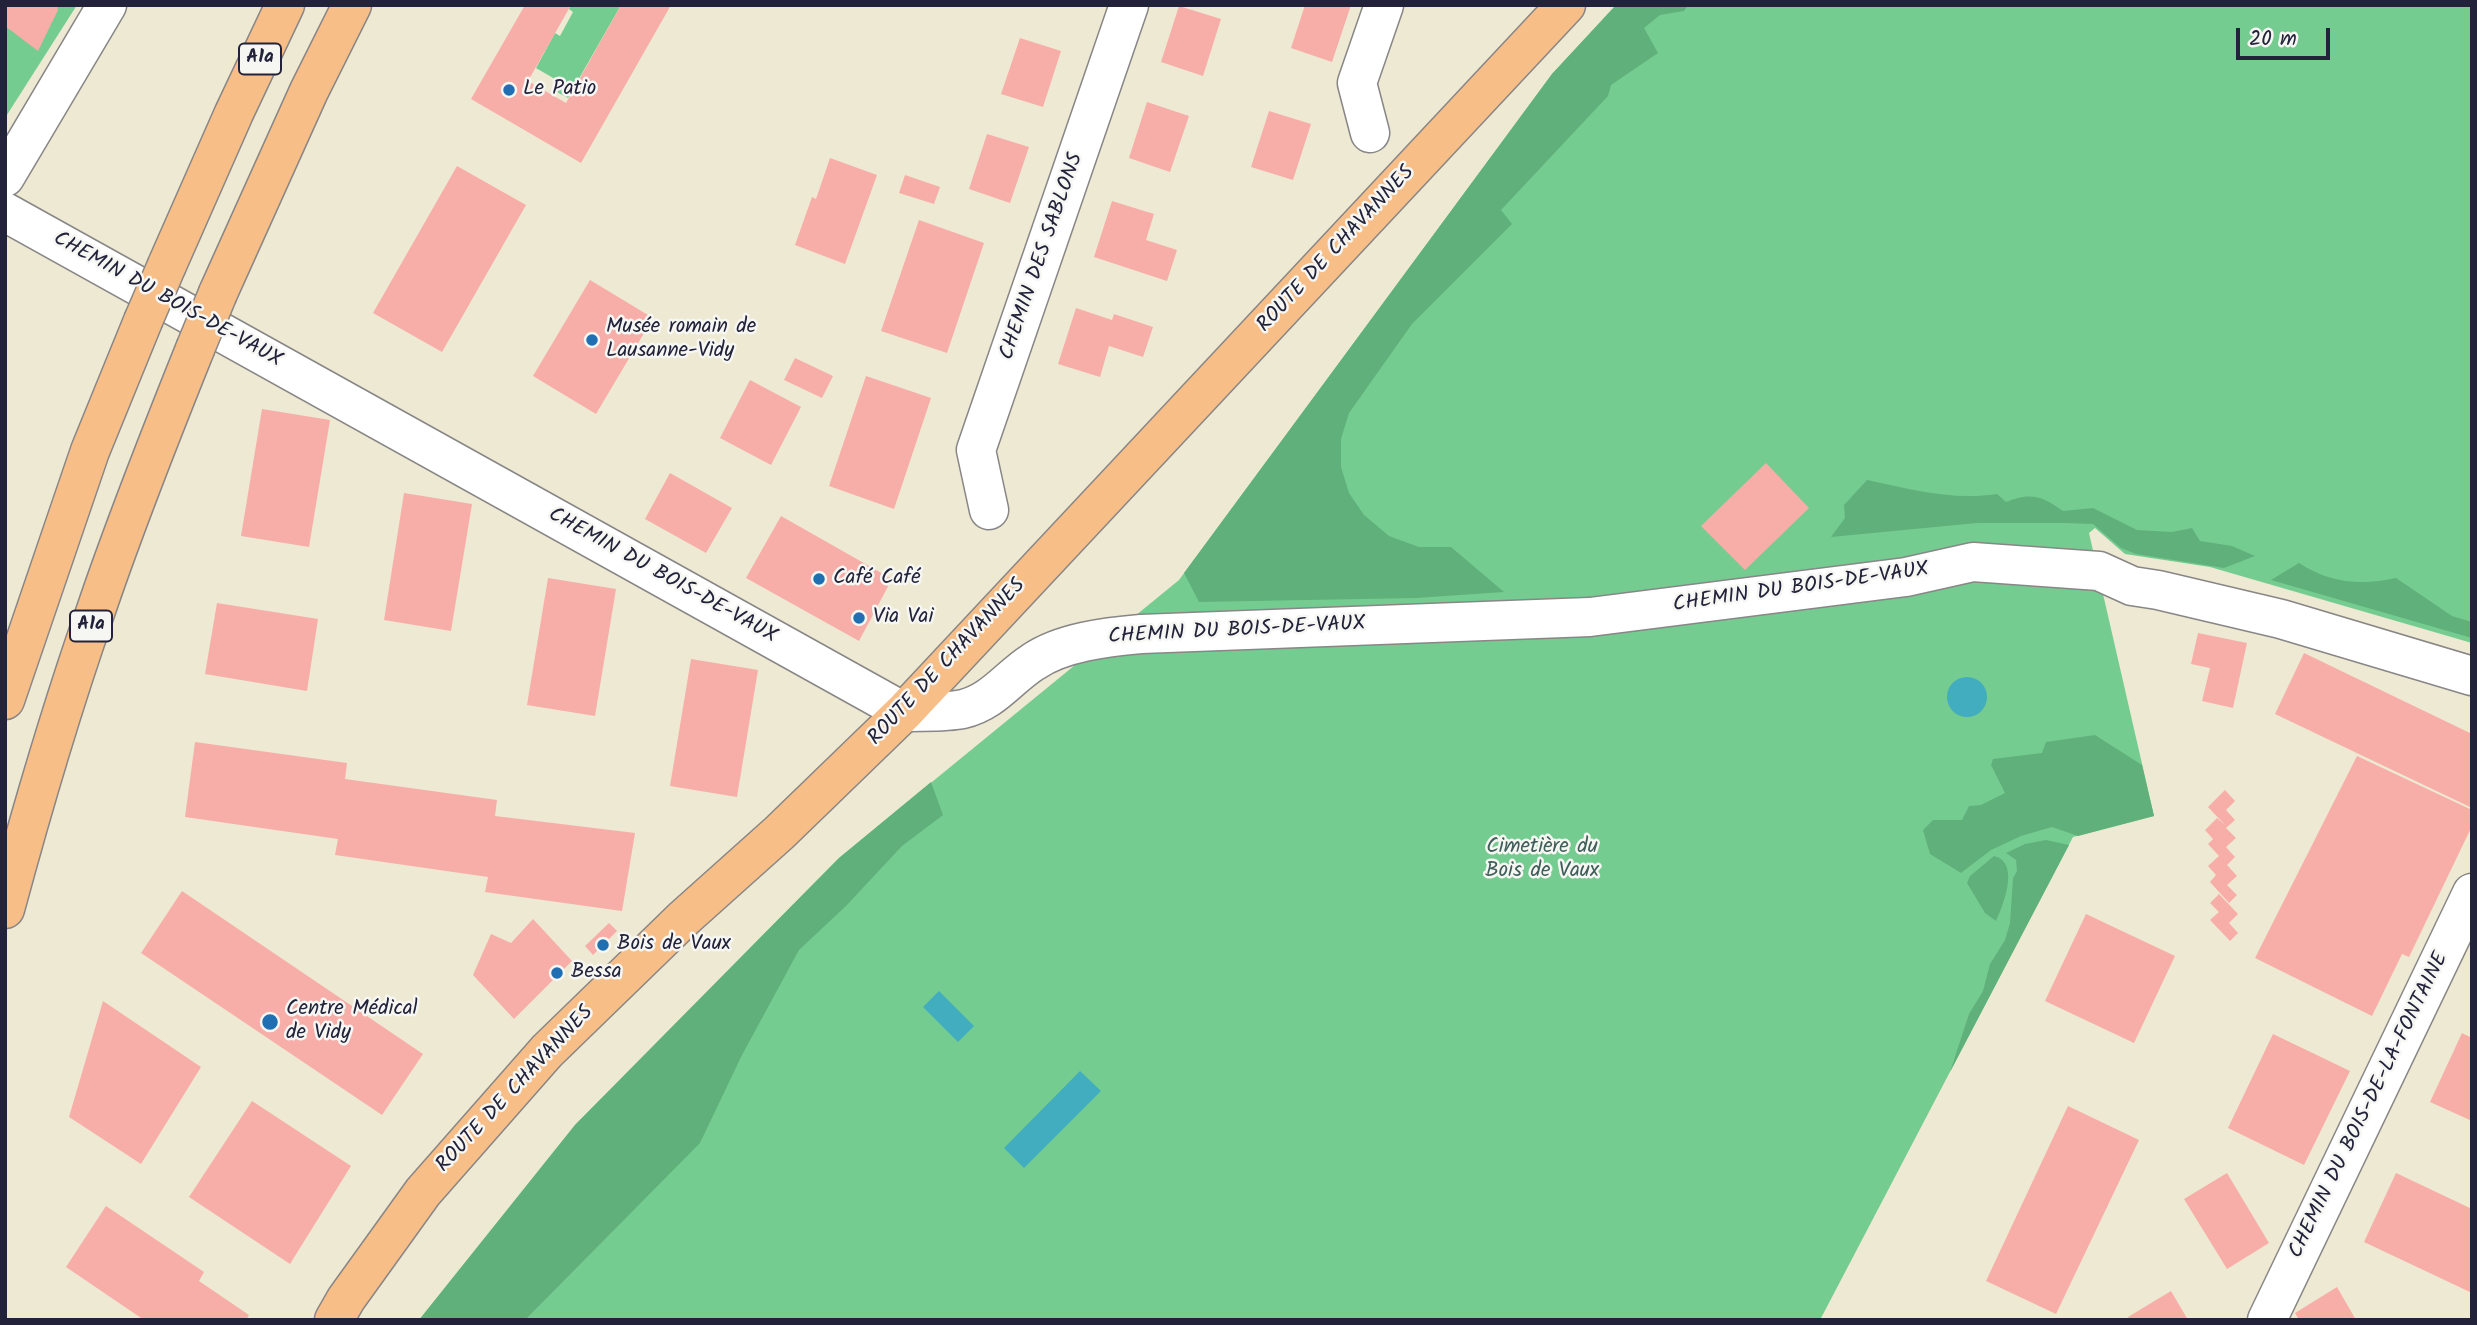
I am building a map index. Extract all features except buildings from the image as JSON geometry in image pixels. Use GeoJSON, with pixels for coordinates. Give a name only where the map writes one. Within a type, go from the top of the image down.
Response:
{"type":"FeatureCollection","features":[{"type":"Feature","properties":{"kind":"main road","name":"A1a"},"geometry":{"type":"LineString","coordinates":[[5,700],[90,451],[167,265],[285,5]]}},
{"type":"Feature","properties":{"kind":"main road","name":"A1a"},"geometry":{"type":"LineString","coordinates":[[5,909],[51,749],[136,498],[218,293],[309,91],[352,5]]}},
{"type":"Feature","properties":{"kind":"main road","name":"ROUTE DE CHAVANNES"},"geometry":{"type":"LineString","coordinates":[[334,1320],[346,1299],[429,1185],[547,1051],[684,918],[779,833],[904,712],[1566,5]]}},
{"type":"Feature","properties":{"kind":"street"},"geometry":{"type":"LineString","coordinates":[[5,177],[107,5]]}},
{"type":"Feature","properties":{"kind":"street","name":"CHEMIN DES SABLONS"},"geometry":{"type":"LineString","coordinates":[[989,510],[976,450],[1129,5]]}},
{"type":"Feature","properties":{"kind":"street"},"geometry":{"type":"LineString","coordinates":[[1370,133],[1357,83],[1384,5]]}},
{"type":"Feature","properties":{"kind":"street","name":"CHEMIN DU BOIS-DE-VAUX"},"geometry":{"type":"LineString","coordinates":[[5,212],[904,712],[963,709],[995,696],[1033,661],[1076,643],[1107,637],[1590,617],[1906,577],[1973,562],[2099,571],[2132,586],[2281,620],[2472,676]]}},
{"type":"Feature","properties":{"kind":"street","name":"CHEMIN DU BOIS-DE-LA-FONTAINE"},"geometry":{"type":"LineString","coordinates":[[2267,1320],[2472,893]]}},
{"type":"Feature","properties":{"kind":"green space"},"geometry":{"type":"Polygon","coordinates":[[[5,5],[77,5],[5,118],[5,5]]]}},
{"type":"Feature","properties":{"kind":"green space"},"geometry":{"type":"Polygon","coordinates":[[[571,5],[621,5],[568,98],[555,91],[560,82],[536,68],[555,33],[560,36],[573,12],[569,9],[571,5]]]}},
{"type":"Feature","properties":{"kind":"green space","name":"Cimetière du Bois de Vaux"},"geometry":{"type":"Polygon","coordinates":[[[1616,5],[2472,5],[2472,643],[2210,567],[2125,554],[2095,528],[2089,533],[2154,816],[2073,837],[1820,1320],[419,1320],[575,1125],[839,858],[1179,580],[1552,74],[1616,5]]]}},
{"type":"Feature","properties":{"kind":"green space"},"geometry":{"type":"Polygon","coordinates":[[[1616,5],[1688,5],[1684,11],[1660,15],[1644,28],[1658,53],[1611,85],[1608,96],[1501,210],[1512,224],[1412,324],[1349,413],[1341,439],[1341,467],[1349,493],[1364,515],[1389,536],[1419,547],[1451,547],[1504,592],[1416,598],[1199,602],[1184,573],[1552,74],[1616,5]]]}},
{"type":"Feature","properties":{"kind":"green space"},"geometry":{"type":"Polygon","coordinates":[[[1867,480],[1948,495],[1997,494],[2006,502],[2022,497],[2036,497],[2063,511],[2093,508],[2137,530],[2172,532],[2192,528],[2200,541],[2232,546],[2255,556],[2224,568],[2136,554],[2121,548],[2093,524],[1977,523],[1831,537],[1845,518],[1844,505],[1867,480]]]}},
{"type":"Feature","properties":{"kind":"green space"},"geometry":{"type":"Polygon","coordinates":[[[2299,563],[2322,575],[2346,581],[2370,582],[2396,578],[2452,616],[2472,622],[2472,638],[2271,580],[2299,563]]]}},
{"type":"Feature","properties":{"kind":"green space"},"geometry":{"type":"Polygon","coordinates":[[[2095,735],[2142,765],[2154,816],[2078,836],[2052,827],[2021,836],[1991,850],[1961,873],[1930,854],[1923,830],[1933,820],[1962,820],[1969,806],[1981,805],[2005,793],[1991,765],[1993,759],[2042,753],[2046,742],[2095,735]]]}},
{"type":"Feature","properties":{"kind":"green space"},"geometry":{"type":"Polygon","coordinates":[[[931,782],[943,815],[902,846],[846,906],[799,950],[742,1055],[700,1143],[525,1320],[419,1320],[575,1125],[839,858],[931,782]]]}},
{"type":"Feature","properties":{"kind":"green space"},"geometry":{"type":"Polygon","coordinates":[[[2046,840],[2069,845],[1950,1072],[1969,1014],[1983,991],[1990,964],[2005,940],[2010,923],[2013,878],[2017,871],[2016,860],[2006,853],[2025,844],[2046,840]]]}},
{"type":"Feature","properties":{"kind":"green space"},"geometry":{"type":"Polygon","coordinates":[[[1994,856],[2002,860],[2008,875],[2006,895],[1996,921],[1985,913],[1967,883],[1970,876],[1994,856]]]}},
{"type":"Feature","properties":{"kind":"water"},"geometry":{"type":"Polygon","coordinates":[[[1967,677],[1981,683],[1987,697],[1981,711],[1967,717],[1953,711],[1947,697],[1953,683],[1967,677]]]}},
{"type":"Feature","properties":{"kind":"water"},"geometry":{"type":"Polygon","coordinates":[[[939,991],[974,1026],[958,1042],[923,1007],[939,991]]]}},
{"type":"Feature","properties":{"kind":"water"},"geometry":{"type":"Polygon","coordinates":[[[1080,1071],[1101,1091],[1024,1168],[1004,1148],[1080,1071]]]}},
{"type":"Feature","properties":{"kind":"place","name":"Le Patio"},"geometry":{"type":"Point","coordinates":[509,90]}},
{"type":"Feature","properties":{"kind":"place","name":"Musée romain de Lausanne-Vidy"},"geometry":{"type":"Point","coordinates":[592,340]}},
{"type":"Feature","properties":{"kind":"place","name":"Café Café"},"geometry":{"type":"Point","coordinates":[819,579]}},
{"type":"Feature","properties":{"kind":"place","name":"Via Vai"},"geometry":{"type":"Point","coordinates":[859,618]}},
{"type":"Feature","properties":{"kind":"place","name":"Bois de Vaux"},"geometry":{"type":"Point","coordinates":[603,945]}},
{"type":"Feature","properties":{"kind":"place","name":"Bessa"},"geometry":{"type":"Point","coordinates":[557,973]}},
{"type":"Feature","properties":{"kind":"place","name":"Centre Médical de Vidy"},"geometry":{"type":"Point","coordinates":[270,1022]}}]}
